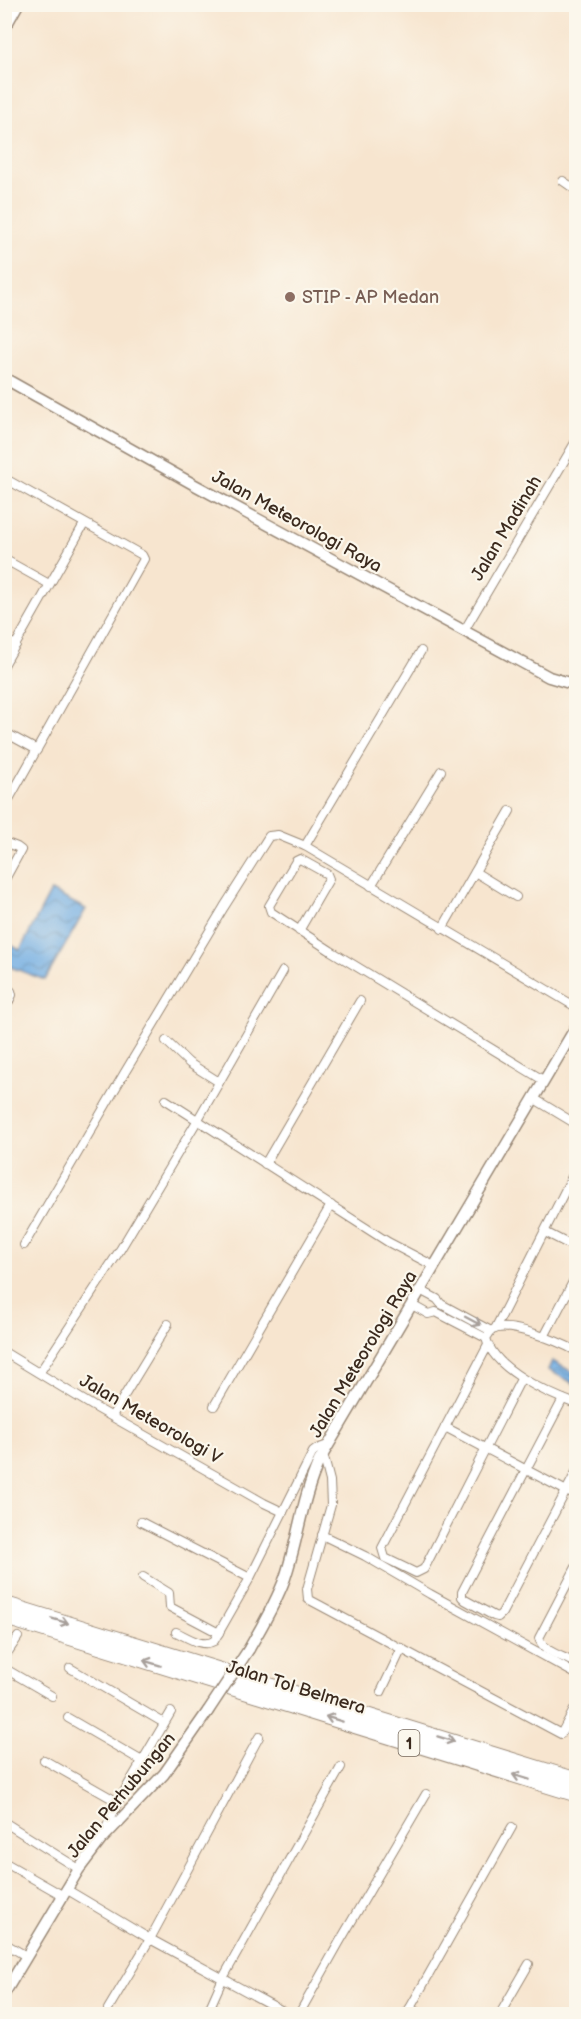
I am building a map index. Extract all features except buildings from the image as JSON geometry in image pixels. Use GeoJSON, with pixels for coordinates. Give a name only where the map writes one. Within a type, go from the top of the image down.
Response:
{"type":"FeatureCollection","features":[{"type":"Feature","properties":{"kind":"highway","name":"Jalan Tol Belmera"},"geometry":{"type":"LineString","coordinates":[[4,1604],[576,1780]]}},
{"type":"Feature","properties":{"kind":"highway","name":"Jalan Tol Belmera"},"geometry":{"type":"LineString","coordinates":[[4,1617],[576,1794]]}},
{"type":"Feature","properties":{"kind":"main road"},"geometry":{"type":"LineString","coordinates":[[4,29],[18,4]]}},
{"type":"Feature","properties":{"kind":"main road","name":"Jalan Meteorologi Raya"},"geometry":{"type":"LineString","coordinates":[[4,378],[549,677],[576,685]]}},
{"type":"Feature","properties":{"kind":"main road","name":"Jalan Meteorologi Raya"},"geometry":{"type":"LineString","coordinates":[[208,1712],[249,1649],[282,1587],[312,1478],[325,1449],[576,1027]]}},
{"type":"Feature","properties":{"kind":"main road","name":"Jalan Perhubungan"},"geometry":{"type":"LineString","coordinates":[[4,1994],[79,1869],[101,1840],[164,1774],[208,1712]]}},
{"type":"Feature","properties":{"kind":"street"},"geometry":{"type":"LineString","coordinates":[[563,181],[576,189]]}},
{"type":"Feature","properties":{"kind":"street","name":"Jalan Madinah"},"geometry":{"type":"LineString","coordinates":[[464,631],[576,441]]}},
{"type":"Feature","properties":{"kind":"street"},"geometry":{"type":"LineString","coordinates":[[4,478],[142,555],[144,559],[4,808]]}},
{"type":"Feature","properties":{"kind":"street"},"geometry":{"type":"LineString","coordinates":[[4,665],[84,524]]}},
{"type":"Feature","properties":{"kind":"street"},"geometry":{"type":"LineString","coordinates":[[4,559],[49,584]]}},
{"type":"Feature","properties":{"kind":"street"},"geometry":{"type":"LineString","coordinates":[[4,639],[16,645]]}},
{"type":"Feature","properties":{"kind":"street"},"geometry":{"type":"LineString","coordinates":[[305,846],[421,651]]}},
{"type":"Feature","properties":{"kind":"street"},"geometry":{"type":"LineString","coordinates":[[4,732],[37,750]]}},
{"type":"Feature","properties":{"kind":"street"},"geometry":{"type":"LineString","coordinates":[[371,886],[441,771]]}},
{"type":"Feature","properties":{"kind":"street"},"geometry":{"type":"LineString","coordinates":[[442,929],[510,811]]}},
{"type":"Feature","properties":{"kind":"street"},"geometry":{"type":"LineString","coordinates":[[24,1245],[125,1072],[268,838],[272,835],[278,835],[305,846],[576,1007]]}},
{"type":"Feature","properties":{"kind":"street"},"geometry":{"type":"LineString","coordinates":[[4,881],[20,852],[17,847],[5,841]]}},
{"type":"Feature","properties":{"kind":"street"},"geometry":{"type":"LineString","coordinates":[[299,931],[329,879],[327,874],[300,859],[296,861],[269,908],[271,912],[299,931],[543,1080]]}},
{"type":"Feature","properties":{"kind":"street"},"geometry":{"type":"LineString","coordinates":[[475,872],[516,897]]}},
{"type":"Feature","properties":{"kind":"street"},"geometry":{"type":"LineString","coordinates":[[40,1372],[120,1250],[283,971]]}},
{"type":"Feature","properties":{"kind":"street"},"geometry":{"type":"LineString","coordinates":[[4,987],[11,991],[12,995],[4,1011]]}},
{"type":"Feature","properties":{"kind":"street"},"geometry":{"type":"LineString","coordinates":[[265,1164],[360,1001]]}},
{"type":"Feature","properties":{"kind":"street"},"geometry":{"type":"LineString","coordinates":[[166,1041],[189,1063],[219,1082]]}},
{"type":"Feature","properties":{"kind":"street"},"geometry":{"type":"LineString","coordinates":[[533,1098],[576,1124]]}},
{"type":"Feature","properties":{"kind":"street"},"geometry":{"type":"LineString","coordinates":[[166,1100],[388,1242],[435,1266]]}},
{"type":"Feature","properties":{"kind":"street"},"geometry":{"type":"LineString","coordinates":[[521,1378],[424,1569],[416,1574],[385,1557],[382,1548],[576,1168]]}},
{"type":"Feature","properties":{"kind":"street"},"geometry":{"type":"LineString","coordinates":[[214,1406],[331,1205]]}},
{"type":"Feature","properties":{"kind":"street"},"geometry":{"type":"LineString","coordinates":[[545,1232],[576,1248]]}},
{"type":"Feature","properties":{"kind":"street"},"geometry":{"type":"LineString","coordinates":[[544,1337],[576,1276]]}},
{"type":"Feature","properties":{"kind":"street"},"geometry":{"type":"LineString","coordinates":[[420,1290],[437,1299],[438,1308]]}},
{"type":"Feature","properties":{"kind":"street"},"geometry":{"type":"LineString","coordinates":[[412,1305],[428,1314],[438,1308]]}},
{"type":"Feature","properties":{"kind":"street"},"geometry":{"type":"LineString","coordinates":[[438,1308],[490,1336],[503,1362],[521,1378],[541,1390],[576,1404]]}},
{"type":"Feature","properties":{"kind":"street"},"geometry":{"type":"LineString","coordinates":[[112,1416],[168,1324]]}},
{"type":"Feature","properties":{"kind":"street"},"geometry":{"type":"LineString","coordinates":[[490,1336],[520,1329],[576,1351]]}},
{"type":"Feature","properties":{"kind":"street","name":"Jalan Meteorologi V"},"geometry":{"type":"LineString","coordinates":[[4,1352],[283,1512]]}},
{"type":"Feature","properties":{"kind":"street"},"geometry":{"type":"LineString","coordinates":[[562,1399],[462,1592],[465,1600],[494,1616],[498,1617],[502,1613],[576,1472]]}},
{"type":"Feature","properties":{"kind":"street"},"geometry":{"type":"LineString","coordinates":[[445,1427],[576,1496]]}},
{"type":"Feature","properties":{"kind":"street"},"geometry":{"type":"LineString","coordinates":[[176,1632],[194,1641],[209,1644],[214,1641],[250,1578],[313,1452],[325,1449],[332,1497],[307,1589],[308,1599],[561,1734],[576,1706]]}},
{"type":"Feature","properties":{"kind":"street"},"geometry":{"type":"LineString","coordinates":[[141,1522],[250,1578]]}},
{"type":"Feature","properties":{"kind":"street"},"geometry":{"type":"LineString","coordinates":[[322,1535],[365,1556],[576,1674]]}},
{"type":"Feature","properties":{"kind":"street"},"geometry":{"type":"LineString","coordinates":[[576,1567],[539,1638],[543,1646],[576,1662]]}},
{"type":"Feature","properties":{"kind":"street"},"geometry":{"type":"LineString","coordinates":[[143,1577],[169,1593],[170,1607],[219,1633]]}},
{"type":"Feature","properties":{"kind":"street"},"geometry":{"type":"LineString","coordinates":[[4,1658],[18,1637]]}},
{"type":"Feature","properties":{"kind":"street"},"geometry":{"type":"LineString","coordinates":[[381,1692],[402,1648]]}},
{"type":"Feature","properties":{"kind":"street"},"geometry":{"type":"LineString","coordinates":[[4,1668],[52,1696]]}},
{"type":"Feature","properties":{"kind":"street"},"geometry":{"type":"LineString","coordinates":[[70,1668],[164,1723]]}},
{"type":"Feature","properties":{"kind":"street"},"geometry":{"type":"LineString","coordinates":[[101,1840],[118,1802],[171,1712]]}},
{"type":"Feature","properties":{"kind":"street"},"geometry":{"type":"LineString","coordinates":[[68,1718],[142,1761]]}},
{"type":"Feature","properties":{"kind":"street"},"geometry":{"type":"LineString","coordinates":[[108,2009],[150,1939],[259,1737]]}},
{"type":"Feature","properties":{"kind":"street"},"geometry":{"type":"LineString","coordinates":[[44,1760],[118,1802]]}},
{"type":"Feature","properties":{"kind":"street"},"geometry":{"type":"LineString","coordinates":[[207,2014],[223,1978],[341,1767]]}},
{"type":"Feature","properties":{"kind":"street"},"geometry":{"type":"LineString","coordinates":[[299,2014],[426,1794]]}},
{"type":"Feature","properties":{"kind":"street"},"geometry":{"type":"LineString","coordinates":[[4,1822],[79,1869]]}},
{"type":"Feature","properties":{"kind":"street"},"geometry":{"type":"LineString","coordinates":[[420,2014],[408,2011],[512,1827]]}},
{"type":"Feature","properties":{"kind":"street"},"geometry":{"type":"LineString","coordinates":[[4,1862],[64,1892],[288,2014]]}},
{"type":"Feature","properties":{"kind":"street"},"geometry":{"type":"LineString","coordinates":[[4,1943],[26,1956]]}},
{"type":"Feature","properties":{"kind":"street"},"geometry":{"type":"LineString","coordinates":[[500,2014],[529,1964]]}},
{"type":"Feature","properties":{"kind":"water"},"geometry":{"type":"Polygon","coordinates":[[[51,891],[86,909],[45,980],[5,965],[5,942],[20,950],[51,891]]]}},
{"type":"Feature","properties":{"kind":"water"},"geometry":{"type":"Polygon","coordinates":[[[552,1361],[576,1374],[575,1384],[548,1370],[552,1361]]]}},
{"type":"Feature","properties":{"kind":"place","name":"STIP - AP Medan"},"geometry":{"type":"Point","coordinates":[290,297]}}]}
